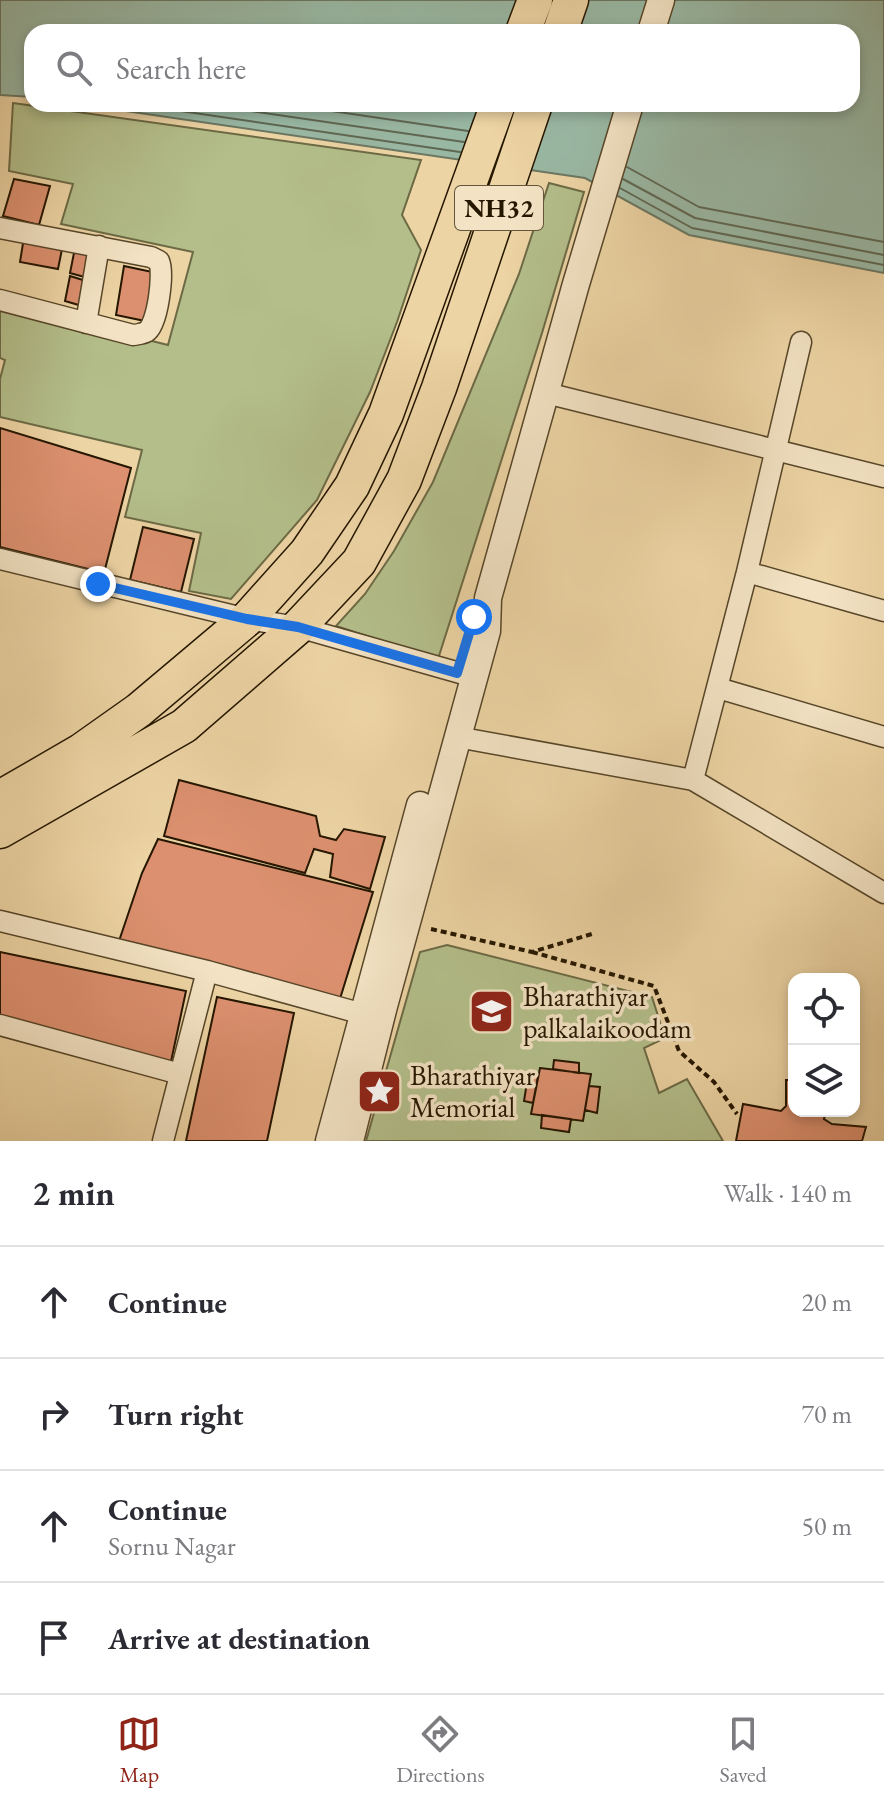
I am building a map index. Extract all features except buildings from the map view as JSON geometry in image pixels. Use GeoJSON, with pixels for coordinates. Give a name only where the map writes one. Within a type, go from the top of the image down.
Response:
{"type":"FeatureCollection","features":[{"type":"Feature","properties":{"kind":"highway"},"geometry":{"type":"LineString","coordinates":[[526,24],[535,0]]}},
{"type":"Feature","properties":{"kind":"highway"},"geometry":{"type":"LineString","coordinates":[[563,24],[571,0]]}},
{"type":"Feature","properties":{"kind":"highway","name":"NH32"},"geometry":{"type":"LineString","coordinates":[[0,798],[81,751],[139,710],[247,619],[307,552],[352,486],[386,414],[495,112]]}},
{"type":"Feature","properties":{"kind":"highway","name":"NH32"},"geometry":{"type":"LineString","coordinates":[[0,831],[184,726],[298,627],[359,562],[404,480],[439,388],[532,112]]}},
{"type":"Feature","properties":{"kind":"street"},"geometry":{"type":"LineString","coordinates":[[654,24],[661,0]]}},
{"type":"Feature","properties":{"kind":"street"},"geometry":{"type":"LineString","coordinates":[[350,1141],[457,737],[474,617],[488,598],[628,112]]}},
{"type":"Feature","properties":{"kind":"street"},"geometry":{"type":"LineString","coordinates":[[0,228],[151,257],[159,261],[163,270],[153,324],[146,333],[133,335],[0,300]]}},
{"type":"Feature","properties":{"kind":"street"},"geometry":{"type":"LineString","coordinates":[[86,323],[99,246]]}},
{"type":"Feature","properties":{"kind":"street"},"geometry":{"type":"LineString","coordinates":[[693,780],[747,572],[801,342]]}},
{"type":"Feature","properties":{"kind":"street"},"geometry":{"type":"LineString","coordinates":[[546,393],[884,477]]}},
{"type":"Feature","properties":{"kind":"street"},"geometry":{"type":"LineString","coordinates":[[0,559],[247,619],[298,627],[466,675]]}},
{"type":"Feature","properties":{"kind":"street"},"geometry":{"type":"LineString","coordinates":[[747,572],[884,611]]}},
{"type":"Feature","properties":{"kind":"street"},"geometry":{"type":"LineString","coordinates":[[329,1141],[363,1014],[466,675]]}},
{"type":"Feature","properties":{"kind":"street"},"geometry":{"type":"LineString","coordinates":[[718,688],[884,737]]}},
{"type":"Feature","properties":{"kind":"street"},"geometry":{"type":"LineString","coordinates":[[457,737],[693,780],[884,893]]}},
{"type":"Feature","properties":{"kind":"street"},"geometry":{"type":"LineString","coordinates":[[0,921],[207,971],[363,1014]]}},
{"type":"Feature","properties":{"kind":"street"},"geometry":{"type":"LineString","coordinates":[[163,1141],[207,971]]}},
{"type":"Feature","properties":{"kind":"street"},"geometry":{"type":"LineString","coordinates":[[0,1025],[180,1074]]}},
{"type":"Feature","properties":{"kind":"path"},"geometry":{"type":"LineString","coordinates":[[431,929],[532,952],[654,986],[679,1051],[714,1082],[737,1114]]}},
{"type":"Feature","properties":{"kind":"path"},"geometry":{"type":"LineString","coordinates":[[532,952],[595,933]]}},
{"type":"Feature","properties":{"kind":"green space"},"geometry":{"type":"Polygon","coordinates":[[[13,103],[24,105],[24,112],[77,112],[421,160],[402,215],[421,250],[370,392],[317,500],[231,599],[189,591],[201,533],[125,517],[142,450],[0,417],[0,379],[5,360],[0,358],[0,303],[168,345],[193,252],[61,224],[73,184],[9,171],[13,103]]]}},
{"type":"Feature","properties":{"kind":"green space"},"geometry":{"type":"Polygon","coordinates":[[[549,183],[584,192],[438,659],[336,626],[365,594],[394,551],[433,482],[519,274],[549,183]]]}},
{"type":"Feature","properties":{"kind":"green space"},"geometry":{"type":"Polygon","coordinates":[[[447,945],[652,997],[665,1038],[644,1048],[659,1093],[687,1079],[723,1141],[366,1141],[420,952],[447,945]]]}},
{"type":"Feature","properties":{"kind":"water"},"geometry":{"type":"Polygon","coordinates":[[[0,0],[884,0],[884,273],[689,235],[585,178],[133,112],[860,112],[860,24],[24,24],[24,96],[0,95],[0,0]]]}},
{"type":"Feature","properties":{"kind":"place","name":"Bharathiyar palkalaikoodam"},"geometry":{"type":"Point","coordinates":[492,1012]}},
{"type":"Feature","properties":{"kind":"place","name":"Bharathiyar Memorial"},"geometry":{"type":"Point","coordinates":[379,1091]}},
{"type":"Feature","properties":{"kind":"route"},"geometry":{"type":"LineString","coordinates":[[98,584],[247,619],[298,627],[457,673],[474,617]]}}]}
